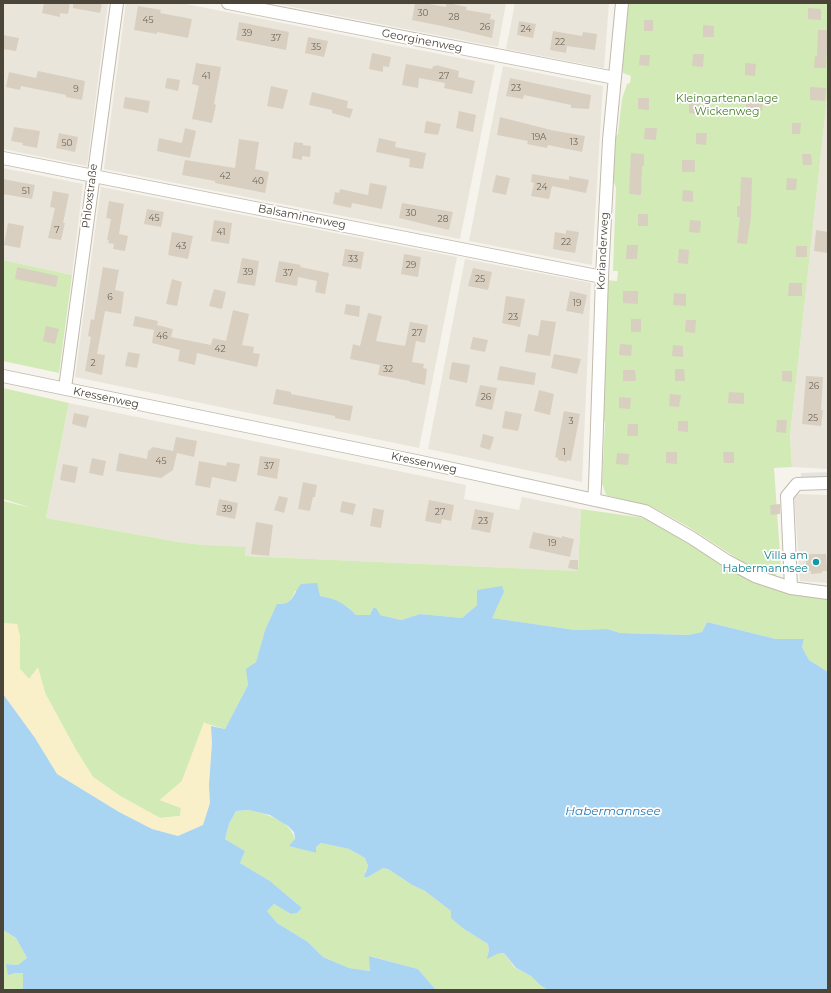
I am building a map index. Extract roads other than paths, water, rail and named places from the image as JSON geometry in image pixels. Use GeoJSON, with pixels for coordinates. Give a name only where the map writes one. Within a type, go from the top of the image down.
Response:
{"type":"FeatureCollection","features":[{"type":"Feature","properties":{"kind":"street","name":"Phloxstraße"},"geometry":{"type":"LineString","coordinates":[[65,388],[117,3]]}},
{"type":"Feature","properties":{"kind":"street","name":"Georginenweg"},"geometry":{"type":"LineString","coordinates":[[228,3],[615,78]]}},
{"type":"Feature","properties":{"kind":"street","name":"Korianderweg"},"geometry":{"type":"LineString","coordinates":[[594,499],[596,479],[602,277],[609,140],[622,3]]}},
{"type":"Feature","properties":{"kind":"street","name":"Balsaminenweg"},"geometry":{"type":"LineString","coordinates":[[3,158],[602,277]]}},
{"type":"Feature","properties":{"kind":"street","name":"Kressenweg"},"geometry":{"type":"LineString","coordinates":[[3,376],[421,462],[644,511],[692,538],[727,561],[755,576],[792,588],[828,593]]}},
{"type":"Feature","properties":{"kind":"street"},"geometry":{"type":"LineString","coordinates":[[792,588],[787,496],[797,484],[828,483]]}},
{"type":"Feature","properties":{"kind":"water","name":"Habermannsee"},"geometry":{"type":"Polygon","coordinates":[[[317,583],[320,596],[340,602],[356,615],[370,615],[373,608],[376,608],[380,615],[401,620],[420,614],[462,618],[477,605],[477,590],[502,586],[504,592],[492,618],[575,630],[607,629],[620,633],[688,635],[702,632],[707,622],[776,639],[804,639],[802,647],[809,660],[828,672],[828,990],[548,990],[540,985],[531,976],[516,968],[504,953],[497,954],[487,959],[489,951],[488,944],[464,929],[451,918],[451,911],[425,891],[412,885],[388,869],[383,868],[368,877],[364,877],[368,866],[365,858],[349,849],[321,843],[316,847],[316,853],[289,846],[295,839],[294,832],[288,826],[270,815],[249,810],[236,811],[229,824],[225,839],[245,851],[240,863],[270,881],[302,908],[297,913],[291,914],[274,904],[267,911],[277,923],[308,942],[323,957],[349,968],[370,971],[369,956],[418,969],[436,990],[22,990],[23,973],[8,975],[6,964],[18,965],[27,958],[16,938],[3,930],[3,694],[35,738],[57,774],[119,812],[152,829],[178,836],[203,825],[210,803],[209,785],[212,743],[211,726],[225,729],[248,685],[246,669],[256,662],[265,630],[277,604],[283,604],[290,601],[301,584],[317,583]]]}},
{"type":"Feature","properties":{"kind":"place","name":"Villa am Habermannsee"},"geometry":{"type":"Point","coordinates":[816,562]}},
{"type":"Feature","properties":{"kind":"park label","name":"Kleingartenanlage Wickenweg"},"geometry":{"type":"Point","coordinates":[727,105]}}]}
